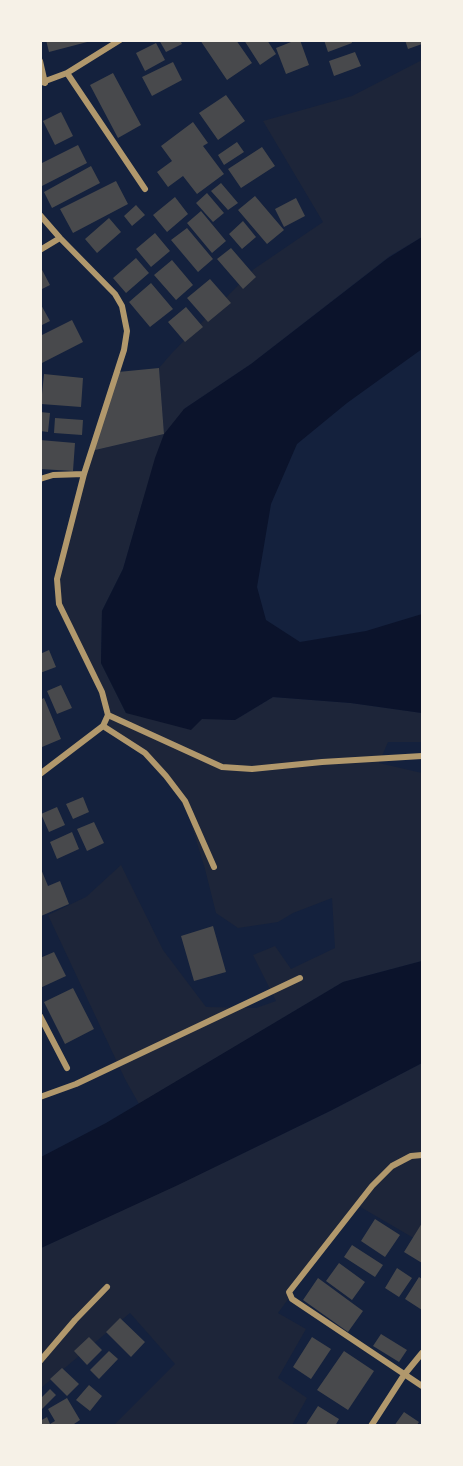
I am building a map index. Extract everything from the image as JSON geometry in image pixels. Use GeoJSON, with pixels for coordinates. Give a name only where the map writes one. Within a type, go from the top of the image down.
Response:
{"type":"FeatureCollection","features":[{"type":"Feature","properties":{"kind":"street"},"geometry":{"type":"LineString","coordinates":[[40,61],[43,83],[67,73],[120,40]]}},
{"type":"Feature","properties":{"kind":"street"},"geometry":{"type":"LineString","coordinates":[[67,73],[146,189]]}},
{"type":"Feature","properties":{"kind":"street"},"geometry":{"type":"LineString","coordinates":[[40,214],[60,238],[115,294],[122,306],[127,331],[124,350],[84,474],[57,579],[59,604],[102,692],[108,715],[103,726],[40,774]]}},
{"type":"Feature","properties":{"kind":"street"},"geometry":{"type":"LineString","coordinates":[[40,250],[60,238]]}},
{"type":"Feature","properties":{"kind":"street"},"geometry":{"type":"LineString","coordinates":[[40,479],[53,475],[84,474]]}},
{"type":"Feature","properties":{"kind":"street"},"geometry":{"type":"LineString","coordinates":[[108,715],[222,767],[252,769],[423,756]]}},
{"type":"Feature","properties":{"kind":"street"},"geometry":{"type":"LineString","coordinates":[[103,726],[146,753],[166,776],[184,801],[214,867]]}},
{"type":"Feature","properties":{"kind":"street"},"geometry":{"type":"LineString","coordinates":[[40,1097],[76,1084],[300,978]]}},
{"type":"Feature","properties":{"kind":"street"},"geometry":{"type":"LineString","coordinates":[[40,1016],[67,1068]]}},
{"type":"Feature","properties":{"kind":"street"},"geometry":{"type":"LineString","coordinates":[[423,1155],[411,1156],[392,1166],[372,1186],[288,1292],[292,1299],[423,1386]]}},
{"type":"Feature","properties":{"kind":"street"},"geometry":{"type":"LineString","coordinates":[[40,1361],[107,1287]]}},
{"type":"Feature","properties":{"kind":"street"},"geometry":{"type":"LineString","coordinates":[[371,1425],[404,1375],[423,1353]]}},
{"type":"Feature","properties":{"kind":"shaded area"},"geometry":{"type":"Polygon","coordinates":[[[422,60],[422,237],[390,256],[251,364],[184,409],[142,504],[123,569],[102,611],[101,663],[126,713],[235,720],[273,697],[351,703],[422,713],[422,742],[388,742],[379,763],[422,773],[422,961],[343,982],[139,1104],[48,915],[86,897],[121,865],[163,950],[206,1007],[256,1008],[276,1001],[253,955],[275,946],[291,969],[335,948],[332,898],[293,913],[278,922],[238,928],[216,913],[184,801],[146,753],[103,726],[107,715],[102,692],[59,604],[57,579],[91,451],[164,434],[159,368],[254,269],[323,222],[263,121],[352,96],[422,60]]]}},
{"type":"Feature","properties":{"kind":"shaded area"},"geometry":{"type":"Polygon","coordinates":[[[422,237],[422,349],[347,403],[297,444],[271,504],[257,587],[266,620],[300,642],[366,631],[422,614],[422,713],[351,703],[273,697],[235,720],[202,719],[191,730],[126,713],[101,663],[102,611],[123,569],[164,434],[184,409],[251,364],[388,258],[422,237]]]}},
{"type":"Feature","properties":{"kind":"shaded area"},"geometry":{"type":"Polygon","coordinates":[[[422,961],[422,1063],[178,1185],[41,1248],[41,1157],[106,1123],[343,982],[422,961]]]}},
{"type":"Feature","properties":{"kind":"shaded area"},"geometry":{"type":"Polygon","coordinates":[[[422,1063],[422,1231],[417,1240],[357,1205],[278,1313],[306,1329],[278,1378],[307,1398],[292,1425],[114,1425],[175,1364],[130,1313],[41,1388],[41,1248],[221,1164],[422,1063]]]}},
{"type":"Feature","properties":{"kind":"building"},"geometry":{"type":"Polygon","coordinates":[[[46,40],[91,40],[91,41],[49,52],[46,40]]]}},
{"type":"Feature","properties":{"kind":"building"},"geometry":{"type":"Polygon","coordinates":[[[159,40],[180,40],[182,44],[166,52],[159,40]]]}},
{"type":"Feature","properties":{"kind":"building"},"geometry":{"type":"Polygon","coordinates":[[[200,40],[236,40],[252,63],[227,80],[200,40]]]}},
{"type":"Feature","properties":{"kind":"building"},"geometry":{"type":"Polygon","coordinates":[[[244,40],[267,40],[276,54],[260,65],[244,40]]]}},
{"type":"Feature","properties":{"kind":"building"},"geometry":{"type":"Polygon","coordinates":[[[300,40],[309,65],[286,74],[276,48],[300,40]]]}},
{"type":"Feature","properties":{"kind":"building"},"geometry":{"type":"Polygon","coordinates":[[[324,40],[351,40],[352,43],[328,52],[324,40]]]}},
{"type":"Feature","properties":{"kind":"building"},"geometry":{"type":"Polygon","coordinates":[[[405,40],[422,40],[422,44],[408,49],[405,40]]]}},
{"type":"Feature","properties":{"kind":"building"},"geometry":{"type":"Polygon","coordinates":[[[156,43],[165,60],[145,71],[136,53],[156,43]]]}},
{"type":"Feature","properties":{"kind":"building"},"geometry":{"type":"Polygon","coordinates":[[[355,52],[361,66],[334,76],[329,61],[355,52]]]}},
{"type":"Feature","properties":{"kind":"building"},"geometry":{"type":"Polygon","coordinates":[[[173,62],[182,80],[152,96],[142,77],[173,62]]]}},
{"type":"Feature","properties":{"kind":"building"},"geometry":{"type":"Polygon","coordinates":[[[113,73],[141,125],[118,138],[90,85],[113,73]]]}},
{"type":"Feature","properties":{"kind":"building"},"geometry":{"type":"Polygon","coordinates":[[[226,95],[245,121],[218,140],[199,113],[226,95]]]}},
{"type":"Feature","properties":{"kind":"building"},"geometry":{"type":"Polygon","coordinates":[[[61,112],[73,136],[55,145],[43,121],[61,112]]]}},
{"type":"Feature","properties":{"kind":"building"},"geometry":{"type":"Polygon","coordinates":[[[193,122],[208,143],[203,146],[224,174],[197,194],[183,176],[168,187],[157,172],[172,161],[161,146],[193,122]]]}},
{"type":"Feature","properties":{"kind":"building"},"geometry":{"type":"Polygon","coordinates":[[[237,142],[244,152],[224,165],[218,155],[237,142]]]}},
{"type":"Feature","properties":{"kind":"building"},"geometry":{"type":"Polygon","coordinates":[[[78,145],[87,163],[40,187],[40,164],[78,145]]]}},
{"type":"Feature","properties":{"kind":"building"},"geometry":{"type":"Polygon","coordinates":[[[262,147],[275,166],[241,188],[228,169],[262,147]]]}},
{"type":"Feature","properties":{"kind":"building"},"geometry":{"type":"Polygon","coordinates":[[[91,166],[100,183],[52,208],[44,192],[91,166]]]}},
{"type":"Feature","properties":{"kind":"building"},"geometry":{"type":"Polygon","coordinates":[[[116,181],[128,204],[73,233],[60,209],[116,181]]]}},
{"type":"Feature","properties":{"kind":"building"},"geometry":{"type":"Polygon","coordinates":[[[221,183],[238,203],[228,210],[211,191],[221,183]]]}},
{"type":"Feature","properties":{"kind":"building"},"geometry":{"type":"Polygon","coordinates":[[[207,193],[224,213],[213,222],[196,203],[207,193]]]}},
{"type":"Feature","properties":{"kind":"building"},"geometry":{"type":"Polygon","coordinates":[[[255,196],[284,230],[267,244],[238,210],[255,196]]]}},
{"type":"Feature","properties":{"kind":"building"},"geometry":{"type":"Polygon","coordinates":[[[175,197],[188,214],[167,232],[153,215],[175,197]]]}},
{"type":"Feature","properties":{"kind":"building"},"geometry":{"type":"Polygon","coordinates":[[[296,198],[305,216],[284,227],[275,209],[296,198]]]}},
{"type":"Feature","properties":{"kind":"building"},"geometry":{"type":"Polygon","coordinates":[[[136,205],[145,215],[132,226],[124,216],[136,205]]]}},
{"type":"Feature","properties":{"kind":"building"},"geometry":{"type":"Polygon","coordinates":[[[201,211],[226,241],[212,253],[187,223],[201,211]]]}},
{"type":"Feature","properties":{"kind":"building"},"geometry":{"type":"Polygon","coordinates":[[[109,218],[121,232],[97,253],[85,239],[109,218]]]}},
{"type":"Feature","properties":{"kind":"building"},"geometry":{"type":"Polygon","coordinates":[[[243,221],[256,237],[242,249],[229,234],[243,221]]]}},
{"type":"Feature","properties":{"kind":"building"},"geometry":{"type":"Polygon","coordinates":[[[187,228],[213,259],[198,272],[171,240],[187,228]]]}},
{"type":"Feature","properties":{"kind":"building"},"geometry":{"type":"Polygon","coordinates":[[[155,233],[170,251],[151,267],[136,249],[155,233]]]}},
{"type":"Feature","properties":{"kind":"building"},"geometry":{"type":"Polygon","coordinates":[[[231,248],[256,277],[243,289],[217,259],[231,248]]]}},
{"type":"Feature","properties":{"kind":"building"},"geometry":{"type":"Polygon","coordinates":[[[136,258],[149,273],[126,293],[113,278],[136,258]]]}},
{"type":"Feature","properties":{"kind":"building"},"geometry":{"type":"Polygon","coordinates":[[[172,260],[193,285],[176,300],[154,275],[172,260]]]}},
{"type":"Feature","properties":{"kind":"building"},"geometry":{"type":"Polygon","coordinates":[[[40,266],[50,285],[40,290],[40,266]]]}},
{"type":"Feature","properties":{"kind":"building"},"geometry":{"type":"Polygon","coordinates":[[[210,279],[231,303],[208,322],[187,298],[210,279]]]}},
{"type":"Feature","properties":{"kind":"building"},"geometry":{"type":"Polygon","coordinates":[[[151,283],[173,309],[150,327],[129,302],[151,283]]]}},
{"type":"Feature","properties":{"kind":"building"},"geometry":{"type":"Polygon","coordinates":[[[40,303],[50,321],[40,326],[40,303]]]}},
{"type":"Feature","properties":{"kind":"building"},"geometry":{"type":"Polygon","coordinates":[[[186,307],[203,327],[185,342],[168,322],[186,307]]]}},
{"type":"Feature","properties":{"kind":"building"},"geometry":{"type":"Polygon","coordinates":[[[72,320],[83,342],[40,364],[40,336],[72,320]]]}},
{"type":"Feature","properties":{"kind":"building"},"geometry":{"type":"Polygon","coordinates":[[[159,368],[164,434],[91,451],[118,372],[159,368]]]}},
{"type":"Feature","properties":{"kind":"building"},"geometry":{"type":"Polygon","coordinates":[[[44,374],[83,378],[81,407],[41,404],[44,374]]]}},
{"type":"Feature","properties":{"kind":"building"},"geometry":{"type":"Polygon","coordinates":[[[40,412],[50,413],[48,432],[40,431],[40,412]]]}},
{"type":"Feature","properties":{"kind":"building"},"geometry":{"type":"Polygon","coordinates":[[[55,418],[83,420],[82,435],[54,433],[55,418]]]}},
{"type":"Feature","properties":{"kind":"building"},"geometry":{"type":"Polygon","coordinates":[[[40,440],[75,443],[73,471],[40,469],[40,440]]]}},
{"type":"Feature","properties":{"kind":"building"},"geometry":{"type":"Polygon","coordinates":[[[49,650],[56,667],[40,673],[40,654],[49,650]]]}},
{"type":"Feature","properties":{"kind":"building"},"geometry":{"type":"Polygon","coordinates":[[[61,685],[72,708],[57,714],[47,691],[61,685]]]}},
{"type":"Feature","properties":{"kind":"building"},"geometry":{"type":"Polygon","coordinates":[[[44,698],[61,739],[42,747],[40,743],[40,700],[44,698]]]}},
{"type":"Feature","properties":{"kind":"building"},"geometry":{"type":"Polygon","coordinates":[[[83,797],[89,812],[73,819],[66,804],[83,797]]]}},
{"type":"Feature","properties":{"kind":"building"},"geometry":{"type":"Polygon","coordinates":[[[57,807],[65,825],[49,832],[41,814],[57,807]]]}},
{"type":"Feature","properties":{"kind":"building"},"geometry":{"type":"Polygon","coordinates":[[[94,822],[104,843],[87,851],[77,829],[94,822]]]}},
{"type":"Feature","properties":{"kind":"building"},"geometry":{"type":"Polygon","coordinates":[[[72,832],[79,849],[57,859],[50,842],[72,832]]]}},
{"type":"Feature","properties":{"kind":"building"},"geometry":{"type":"Polygon","coordinates":[[[41,869],[48,886],[60,881],[69,904],[41,916],[41,869]]]}},
{"type":"Feature","properties":{"kind":"building"},"geometry":{"type":"Polygon","coordinates":[[[213,926],[226,972],[194,981],[181,936],[213,926]]]}},
{"type":"Feature","properties":{"kind":"building"},"geometry":{"type":"Polygon","coordinates":[[[54,952],[66,976],[40,988],[40,958],[54,952]]]}},
{"type":"Feature","properties":{"kind":"building"},"geometry":{"type":"Polygon","coordinates":[[[73,988],[94,1029],[65,1044],[44,1002],[73,988]]]}},
{"type":"Feature","properties":{"kind":"building"},"geometry":{"type":"Polygon","coordinates":[[[375,1219],[400,1235],[385,1257],[361,1241],[375,1219]]]}},
{"type":"Feature","properties":{"kind":"building"},"geometry":{"type":"Polygon","coordinates":[[[422,1223],[422,1263],[404,1252],[422,1223]]]}},
{"type":"Feature","properties":{"kind":"building"},"geometry":{"type":"Polygon","coordinates":[[[352,1245],[383,1265],[375,1277],[344,1257],[352,1245]]]}},
{"type":"Feature","properties":{"kind":"building"},"geometry":{"type":"Polygon","coordinates":[[[339,1263],[365,1282],[352,1300],[326,1281],[339,1263]]]}},
{"type":"Feature","properties":{"kind":"building"},"geometry":{"type":"Polygon","coordinates":[[[397,1268],[412,1278],[399,1297],[385,1288],[397,1268]]]}},
{"type":"Feature","properties":{"kind":"building"},"geometry":{"type":"Polygon","coordinates":[[[419,1277],[422,1279],[422,1310],[405,1299],[419,1277]]]}},
{"type":"Feature","properties":{"kind":"building"},"geometry":{"type":"Polygon","coordinates":[[[318,1278],[363,1311],[348,1332],[303,1300],[318,1278]]]}},
{"type":"Feature","properties":{"kind":"building"},"geometry":{"type":"Polygon","coordinates":[[[120,1318],[145,1342],[131,1357],[106,1332],[120,1318]]]}},
{"type":"Feature","properties":{"kind":"building"},"geometry":{"type":"Polygon","coordinates":[[[381,1334],[407,1350],[399,1362],[373,1346],[381,1334]]]}},
{"type":"Feature","properties":{"kind":"building"},"geometry":{"type":"Polygon","coordinates":[[[89,1337],[102,1350],[87,1365],[74,1351],[89,1337]]]}},
{"type":"Feature","properties":{"kind":"building"},"geometry":{"type":"Polygon","coordinates":[[[312,1337],[331,1349],[311,1379],[293,1367],[312,1337]]]}},
{"type":"Feature","properties":{"kind":"building"},"geometry":{"type":"Polygon","coordinates":[[[109,1351],[118,1359],[99,1379],[90,1370],[109,1351]]]}},
{"type":"Feature","properties":{"kind":"building"},"geometry":{"type":"Polygon","coordinates":[[[344,1351],[374,1371],[348,1410],[317,1390],[344,1351]]]}},
{"type":"Feature","properties":{"kind":"building"},"geometry":{"type":"Polygon","coordinates":[[[62,1368],[79,1384],[67,1396],[50,1379],[62,1368]]]}},
{"type":"Feature","properties":{"kind":"building"},"geometry":{"type":"Polygon","coordinates":[[[89,1385],[102,1396],[90,1411],[76,1400],[89,1385]]]}},
{"type":"Feature","properties":{"kind":"building"},"geometry":{"type":"Polygon","coordinates":[[[50,1389],[56,1395],[40,1411],[40,1399],[50,1389]]]}},
{"type":"Feature","properties":{"kind":"building"},"geometry":{"type":"Polygon","coordinates":[[[67,1398],[80,1420],[71,1426],[40,1426],[40,1421],[47,1417],[50,1424],[55,1421],[48,1409],[67,1398]]]}},
{"type":"Feature","properties":{"kind":"building"},"geometry":{"type":"Polygon","coordinates":[[[318,1406],[339,1419],[335,1426],[305,1426],[318,1406]]]}},
{"type":"Feature","properties":{"kind":"building"},"geometry":{"type":"Polygon","coordinates":[[[404,1412],[419,1422],[416,1426],[394,1426],[404,1412]]]}}]}
